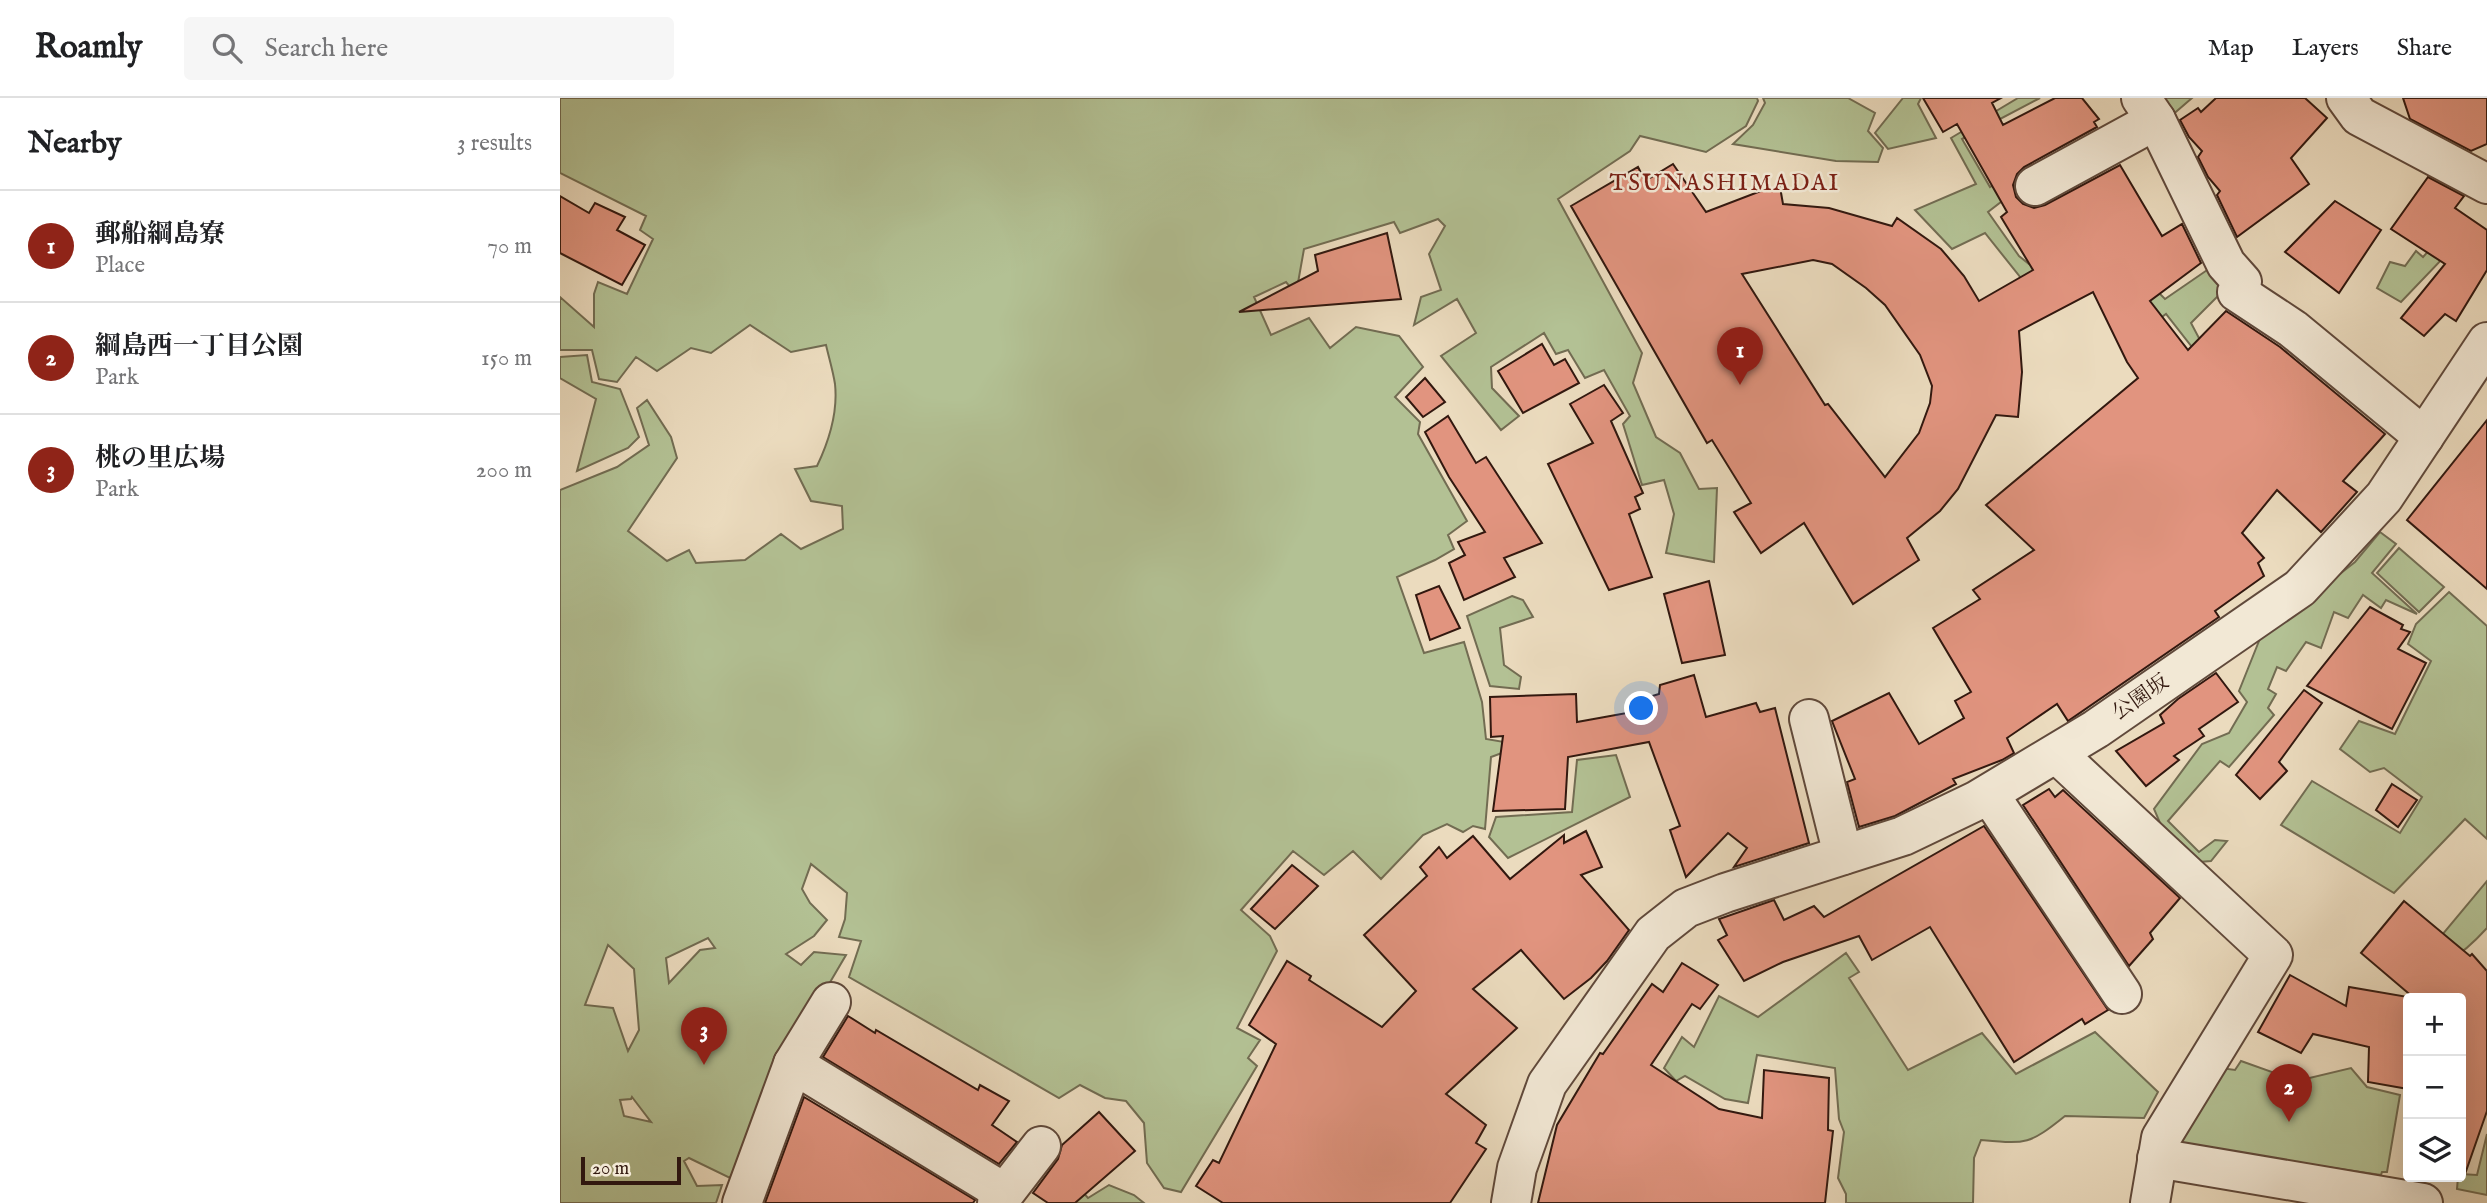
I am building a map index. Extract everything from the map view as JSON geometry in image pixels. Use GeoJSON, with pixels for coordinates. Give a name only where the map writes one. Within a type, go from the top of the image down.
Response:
{"type":"FeatureCollection","features":[{"type":"Feature","properties":{"kind":"street"},"geometry":{"type":"LineString","coordinates":[[2346,98],[2358,116],[2487,184]]}},
{"type":"Feature","properties":{"kind":"street"},"geometry":{"type":"LineString","coordinates":[[2035,186],[2148,109],[2226,264],[2242,282],[2237,292],[2293,329],[2424,437]]}},
{"type":"Feature","properties":{"kind":"street","name":"公園坂"},"geometry":{"type":"LineString","coordinates":[[1511,1203],[1517,1168],[1547,1084],[1653,934],[1686,908],[1903,836],[1989,794],[2057,754],[2300,588],[2384,497],[2487,342]]}},
{"type":"Feature","properties":{"kind":"street"},"geometry":{"type":"LineString","coordinates":[[1809,719],[1843,855]]}},
{"type":"Feature","properties":{"kind":"street"},"geometry":{"type":"LineString","coordinates":[[2057,754],[2273,954],[2161,1138],[2150,1203]]}},
{"type":"Feature","properties":{"kind":"street"},"geometry":{"type":"LineString","coordinates":[[1989,794],[2122,994]]}},
{"type":"Feature","properties":{"kind":"street"},"geometry":{"type":"LineString","coordinates":[[743,1203],[793,1064],[831,1002]]}},
{"type":"Feature","properties":{"kind":"street"},"geometry":{"type":"LineString","coordinates":[[793,1064],[1000,1197],[1041,1146]]}},
{"type":"Feature","properties":{"kind":"street"},"geometry":{"type":"LineString","coordinates":[[2157,1158],[2423,1203]]}},
{"type":"Feature","properties":{"kind":"green space"},"geometry":{"type":"Polygon","coordinates":[[[560,98],[1757,98],[1746,126],[1706,152],[1640,136],[1630,151],[1558,199],[1642,353],[1633,383],[1656,437],[1680,453],[1699,489],[1717,488],[1714,562],[1666,553],[1674,514],[1664,480],[1642,485],[1623,424],[1630,416],[1604,370],[1585,378],[1568,350],[1556,354],[1544,333],[1491,367],[1492,388],[1519,416],[1501,430],[1441,356],[1476,333],[1457,299],[1414,325],[1421,297],[1441,290],[1429,254],[1445,226],[1438,219],[1400,233],[1394,222],[1304,249],[1296,294],[1286,282],[1254,297],[1271,335],[1309,318],[1330,348],[1356,327],[1399,336],[1423,367],[1395,397],[1420,422],[1418,434],[1467,521],[1448,535],[1454,549],[1397,577],[1424,653],[1464,642],[1482,702],[1486,739],[1510,743],[1510,750],[1491,757],[1485,829],[1473,826],[1463,832],[1447,824],[1423,835],[1381,879],[1353,851],[1324,875],[1293,851],[1241,910],[1270,936],[1277,951],[1237,1028],[1260,1040],[1248,1058],[1257,1066],[1181,1192],[1164,1188],[1147,1163],[1144,1123],[1126,1101],[1105,1098],[1080,1085],[1059,1098],[849,977],[861,941],[839,937],[845,919],[847,893],[811,864],[802,889],[810,903],[827,920],[814,936],[786,954],[801,965],[814,952],[846,955],[730,1178],[689,1158],[684,1161],[697,1186],[722,1185],[716,1203],[560,1203],[560,490],[617,467],[649,445],[637,408],[647,400],[671,437],[677,458],[628,531],[667,561],[689,550],[696,563],[745,560],[781,534],[801,549],[843,529],[842,506],[811,501],[795,469],[817,466],[832,426],[835,384],[826,345],[791,352],[750,325],[711,353],[691,348],[657,371],[636,357],[617,382],[599,379],[592,350],[560,350],[560,297],[594,327],[594,294],[598,282],[627,294],[653,239],[640,230],[646,216],[560,173],[560,98]],[[708,938],[666,958],[669,983],[700,950],[715,948],[708,938]],[[608,945],[585,1005],[613,1008],[628,1051],[639,1030],[634,969],[608,945]],[[632,1097],[620,1100],[624,1116],[651,1122],[632,1097]]]}},
{"type":"Feature","properties":{"kind":"green space"},"geometry":{"type":"Polygon","coordinates":[[[1763,98],[1848,98],[1875,113],[1868,131],[1883,148],[1878,162],[1836,161],[1733,144],[1753,125],[1765,103],[1763,98]]]}},
{"type":"Feature","properties":{"kind":"green space"},"geometry":{"type":"Polygon","coordinates":[[[1903,98],[1921,98],[1918,104],[1936,138],[1888,149],[1875,133],[1903,98]]]}},
{"type":"Feature","properties":{"kind":"green space"},"geometry":{"type":"Polygon","coordinates":[[[2018,98],[2040,98],[1962,139],[1990,187],[2029,161],[2036,175],[1988,212],[2019,256],[2029,264],[2075,238],[2025,283],[1985,233],[1952,249],[1915,210],[1976,184],[1951,138],[2018,98]]]}},
{"type":"Feature","properties":{"kind":"green space"},"geometry":{"type":"Polygon","coordinates":[[[2158,98],[2192,98],[2170,117],[2158,98]]]}},
{"type":"Feature","properties":{"kind":"green space"},"geometry":{"type":"Polygon","coordinates":[[[2451,226],[2466,234],[2401,302],[2377,288],[2390,262],[2405,266],[2416,251],[2423,257],[2451,226]]]}},
{"type":"Feature","properties":{"kind":"green space"},"geometry":{"type":"Polygon","coordinates":[[[2213,266],[2228,286],[2191,323],[2200,340],[2192,347],[2166,314],[2151,325],[2141,291],[2149,283],[2165,299],[2213,266]]]}},
{"type":"Feature","properties":{"kind":"green space"},"geometry":{"type":"Polygon","coordinates":[[[587,355],[592,382],[620,389],[639,437],[628,448],[577,471],[596,399],[560,378],[560,357],[587,355]]]}},
{"type":"Feature","properties":{"kind":"green space"},"geometry":{"type":"Polygon","coordinates":[[[2380,532],[2396,544],[2372,573],[2417,614],[2386,600],[2381,608],[2363,595],[2348,618],[2334,612],[2321,648],[2306,642],[2286,671],[2277,667],[2268,689],[2276,694],[2268,708],[2274,715],[2229,767],[2220,761],[2168,821],[2199,852],[2215,840],[2227,841],[2211,861],[2199,862],[2160,823],[2154,809],[2202,744],[2229,733],[2247,702],[2239,691],[2261,636],[2355,562],[2380,532]]]}},
{"type":"Feature","properties":{"kind":"green space"},"geometry":{"type":"Polygon","coordinates":[[[2399,548],[2444,587],[2419,612],[2377,573],[2399,548]]]}},
{"type":"Feature","properties":{"kind":"green space"},"geometry":{"type":"Polygon","coordinates":[[[2449,592],[2487,626],[2487,839],[2465,819],[2394,893],[2281,825],[2312,781],[2400,833],[2422,797],[2384,768],[2370,772],[2340,749],[2359,721],[2395,734],[2431,661],[2408,644],[2416,624],[2449,592]]]}},
{"type":"Feature","properties":{"kind":"green space"},"geometry":{"type":"Polygon","coordinates":[[[1512,596],[1523,600],[1533,617],[1500,628],[1504,665],[1521,677],[1519,689],[1490,686],[1467,616],[1512,596]]]}},
{"type":"Feature","properties":{"kind":"green space"},"geometry":{"type":"Polygon","coordinates":[[[1616,755],[1630,797],[1508,858],[1489,837],[1496,817],[1572,812],[1577,760],[1616,755]]]}},
{"type":"Feature","properties":{"kind":"green space"},"geometry":{"type":"Polygon","coordinates":[[[2487,881],[2487,928],[2448,962],[2402,983],[2487,881]]]}},
{"type":"Feature","properties":{"kind":"green space"},"geometry":{"type":"Polygon","coordinates":[[[1846,953],[1859,972],[1849,978],[1908,1070],[1982,1033],[2016,1074],[2095,1032],[2158,1092],[2144,1118],[2065,1116],[2043,1133],[2026,1140],[1981,1140],[1974,1158],[1973,1203],[1846,1203],[1846,1194],[1838,1178],[1844,1132],[1839,1119],[1835,1068],[1757,1055],[1748,1103],[1725,1099],[1685,1076],[1676,1081],[1664,1068],[1682,1037],[1694,1047],[1719,996],[1758,1017],[1846,953]]]}},
{"type":"Feature","properties":{"kind":"green space"},"geometry":{"type":"Polygon","coordinates":[[[2241,1061],[2297,1081],[2351,1068],[2367,1087],[2400,1095],[2387,1172],[2382,1172],[2381,1175],[2172,1144],[2221,1068],[2235,1070],[2241,1061]]]}},
{"type":"Feature","properties":{"kind":"green space"},"geometry":{"type":"Polygon","coordinates":[[[2487,1134],[2487,1195],[2457,1189],[2458,1182],[2466,1182],[2466,1174],[2477,1175],[2487,1134]]]}},
{"type":"Feature","properties":{"kind":"green space"},"geometry":{"type":"Polygon","coordinates":[[[1046,1151],[1088,1198],[1109,1185],[1134,1195],[1144,1203],[1072,1203],[1075,1191],[1040,1161],[1046,1151]]]}},
{"type":"Feature","properties":{"kind":"building"},"geometry":{"type":"Polygon","coordinates":[[[1923,98],[2001,98],[1992,103],[2003,125],[2055,98],[2082,98],[2099,119],[2094,122],[2097,127],[2024,167],[2017,174],[2013,185],[2016,197],[2023,204],[2034,208],[2045,205],[2120,165],[2162,236],[2182,224],[2201,263],[2150,301],[2188,350],[2226,311],[2280,347],[2385,434],[2343,481],[2357,492],[2321,532],[2277,490],[2242,533],[2264,558],[2258,563],[2264,576],[2215,611],[2219,617],[2068,721],[2057,704],[2007,738],[2014,753],[2002,760],[1953,779],[1956,784],[1895,816],[1859,827],[1847,782],[1855,779],[1832,721],[1889,693],[1919,744],[1964,718],[1955,701],[1971,692],[1933,628],[1980,599],[1973,590],[2034,550],[1986,505],[2138,378],[2127,362],[2093,292],[2019,331],[2022,372],[2018,417],[1996,415],[1958,489],[1940,511],[1907,538],[1919,560],[1853,604],[1804,523],[1761,553],[1734,512],[1751,503],[1712,440],[1707,443],[1571,206],[1638,167],[1645,181],[1673,164],[1706,212],[1766,189],[1780,187],[1783,204],[1829,208],[1892,226],[1897,218],[1941,249],[1964,276],[1979,301],[2033,270],[2001,217],[2007,212],[1957,124],[1943,132],[1923,98]],[[1813,260],[1742,274],[1825,405],[1828,404],[1885,477],[1919,433],[1930,403],[1932,386],[1920,355],[1885,305],[1832,264],[1813,260]]]}},
{"type":"Feature","properties":{"kind":"building"},"geometry":{"type":"Polygon","coordinates":[[[2216,98],[2305,98],[2327,118],[2291,158],[2309,184],[2237,237],[2217,195],[2220,191],[2208,177],[2198,157],[2202,151],[2189,137],[2180,120],[2198,108],[2201,112],[2216,98]]]}},
{"type":"Feature","properties":{"kind":"building"},"geometry":{"type":"Polygon","coordinates":[[[2403,98],[2487,98],[2487,144],[2471,151],[2410,119],[2403,98]]]}},
{"type":"Feature","properties":{"kind":"building"},"geometry":{"type":"Polygon","coordinates":[[[2428,177],[2464,196],[2455,208],[2487,230],[2487,270],[2456,321],[2445,314],[2424,336],[2401,318],[2445,264],[2391,229],[2428,177]]]}},
{"type":"Feature","properties":{"kind":"building"},"geometry":{"type":"Polygon","coordinates":[[[560,196],[589,213],[595,203],[625,217],[617,230],[645,245],[622,285],[560,253],[560,196]]]}},
{"type":"Feature","properties":{"kind":"building"},"geometry":{"type":"Polygon","coordinates":[[[2335,201],[2381,230],[2339,293],[2285,252],[2335,201]]]}},
{"type":"Feature","properties":{"kind":"building"},"geometry":{"type":"Polygon","coordinates":[[[1387,233],[1401,299],[1239,312],[1318,271],[1315,255],[1387,233]]]}},
{"type":"Feature","properties":{"kind":"building"},"geometry":{"type":"Polygon","coordinates":[[[1542,344],[1554,365],[1565,359],[1579,383],[1523,413],[1498,371],[1542,344]]]}},
{"type":"Feature","properties":{"kind":"building"},"geometry":{"type":"Polygon","coordinates":[[[1425,378],[1445,402],[1423,417],[1406,397],[1425,378]]]}},
{"type":"Feature","properties":{"kind":"building"},"geometry":{"type":"Polygon","coordinates":[[[1604,385],[1623,413],[1611,421],[1643,493],[1635,497],[1640,509],[1629,514],[1652,577],[1609,590],[1548,464],[1593,443],[1570,404],[1604,385]]]}},
{"type":"Feature","properties":{"kind":"building"},"geometry":{"type":"Polygon","coordinates":[[[1448,416],[1476,463],[1486,457],[1542,543],[1504,558],[1515,577],[1464,600],[1449,563],[1465,555],[1458,542],[1485,532],[1449,477],[1425,432],[1448,416]]]}},
{"type":"Feature","properties":{"kind":"building"},"geometry":{"type":"Polygon","coordinates":[[[2487,420],[2487,589],[2407,520],[2487,420]]]}},
{"type":"Feature","properties":{"kind":"building"},"geometry":{"type":"Polygon","coordinates":[[[1709,581],[1725,655],[1682,663],[1664,594],[1709,581]]]}},
{"type":"Feature","properties":{"kind":"building"},"geometry":{"type":"Polygon","coordinates":[[[1439,586],[1460,628],[1430,640],[1416,595],[1439,586]]]}},
{"type":"Feature","properties":{"kind":"building"},"geometry":{"type":"Polygon","coordinates":[[[2370,607],[2403,625],[2401,629],[2410,632],[2398,649],[2426,663],[2392,729],[2307,686],[2370,607]]]}},
{"type":"Feature","properties":{"kind":"building"},"geometry":{"type":"Polygon","coordinates":[[[2216,673],[2238,702],[2199,729],[2204,736],[2174,756],[2179,760],[2146,786],[2116,751],[2164,723],[2160,715],[2216,673]]]}},
{"type":"Feature","properties":{"kind":"building"},"geometry":{"type":"Polygon","coordinates":[[[1694,675],[1706,717],[1756,703],[1760,712],[1775,708],[1809,843],[1734,867],[1747,848],[1728,833],[1686,877],[1670,830],[1680,826],[1649,742],[1568,757],[1565,809],[1493,811],[1503,736],[1491,737],[1490,697],[1576,694],[1577,722],[1638,711],[1636,701],[1659,694],[1660,685],[1694,675]]]}},
{"type":"Feature","properties":{"kind":"building"},"geometry":{"type":"Polygon","coordinates":[[[2304,690],[2322,703],[2279,762],[2287,771],[2260,799],[2236,775],[2304,690]]]}},
{"type":"Feature","properties":{"kind":"building"},"geometry":{"type":"Polygon","coordinates":[[[2392,784],[2417,800],[2398,827],[2376,810],[2392,784]]]}},
{"type":"Feature","properties":{"kind":"building"},"geometry":{"type":"Polygon","coordinates":[[[2049,789],[2055,797],[2063,790],[2180,898],[2150,933],[2153,939],[2129,966],[2023,805],[2049,789]]]}},
{"type":"Feature","properties":{"kind":"building"},"geometry":{"type":"Polygon","coordinates":[[[1984,826],[2108,1010],[2085,1024],[2082,1019],[2014,1062],[1930,927],[1872,960],[1859,936],[1783,962],[1744,981],[1718,940],[1727,935],[1719,919],[1774,900],[1784,920],[1814,906],[1824,917],[1984,826]]]}},
{"type":"Feature","properties":{"kind":"building"},"geometry":{"type":"Polygon","coordinates":[[[1586,831],[1602,867],[1581,875],[1629,930],[1591,978],[1564,999],[1521,950],[1473,989],[1517,1028],[1446,1094],[1486,1125],[1476,1143],[1486,1149],[1450,1203],[1223,1203],[1196,1186],[1213,1160],[1219,1163],[1276,1044],[1249,1025],[1287,961],[1311,976],[1309,980],[1382,1027],[1416,991],[1364,935],[1427,876],[1420,867],[1439,847],[1447,858],[1473,836],[1510,879],[1564,835],[1564,843],[1586,831]]]}},
{"type":"Feature","properties":{"kind":"building"},"geometry":{"type":"Polygon","coordinates":[[[1292,865],[1318,886],[1275,929],[1251,909],[1292,865]]]}},
{"type":"Feature","properties":{"kind":"building"},"geometry":{"type":"Polygon","coordinates":[[[2404,901],[2470,956],[2472,954],[2487,971],[2487,1111],[2466,1171],[2466,993],[2408,993],[2361,953],[2404,901]]]}},
{"type":"Feature","properties":{"kind":"building"},"geometry":{"type":"Polygon","coordinates":[[[1682,963],[1718,985],[1700,1009],[1692,1004],[1651,1065],[1719,1109],[1762,1118],[1764,1070],[1829,1078],[1828,1130],[1833,1131],[1825,1203],[1538,1203],[1557,1125],[1600,1053],[1603,1054],[1652,984],[1663,992],[1682,963]]]}},
{"type":"Feature","properties":{"kind":"building"},"geometry":{"type":"Polygon","coordinates":[[[2290,975],[2346,1006],[2349,987],[2403,996],[2403,1088],[2368,1082],[2369,1047],[2313,1034],[2301,1053],[2258,1032],[2290,975]]]}},
{"type":"Feature","properties":{"kind":"building"},"geometry":{"type":"Polygon","coordinates":[[[848,1016],[978,1090],[980,1085],[1009,1101],[992,1125],[1017,1142],[999,1164],[823,1057],[848,1016]]]}},
{"type":"Feature","properties":{"kind":"building"},"geometry":{"type":"Polygon","coordinates":[[[804,1097],[975,1200],[973,1203],[765,1203],[804,1097]]]}},
{"type":"Feature","properties":{"kind":"building"},"geometry":{"type":"Polygon","coordinates":[[[1099,1112],[1135,1151],[1075,1203],[1048,1203],[1033,1193],[1058,1159],[1062,1145],[1099,1112]]]}},
{"type":"Feature","properties":{"kind":"place","name":"郵船綱島寮"},"geometry":{"type":"Point","coordinates":[1740,385]}},
{"type":"Feature","properties":{"kind":"place","name":"桃の里広場"},"geometry":{"type":"Point","coordinates":[704,1065]}},
{"type":"Feature","properties":{"kind":"place","name":"綱島西一丁目公園"},"geometry":{"type":"Point","coordinates":[2289,1122]}},
{"type":"Feature","properties":{"kind":"district","name":"TSUNASHIMADAI"},"geometry":{"type":"Point","coordinates":[1725,183]}}]}
